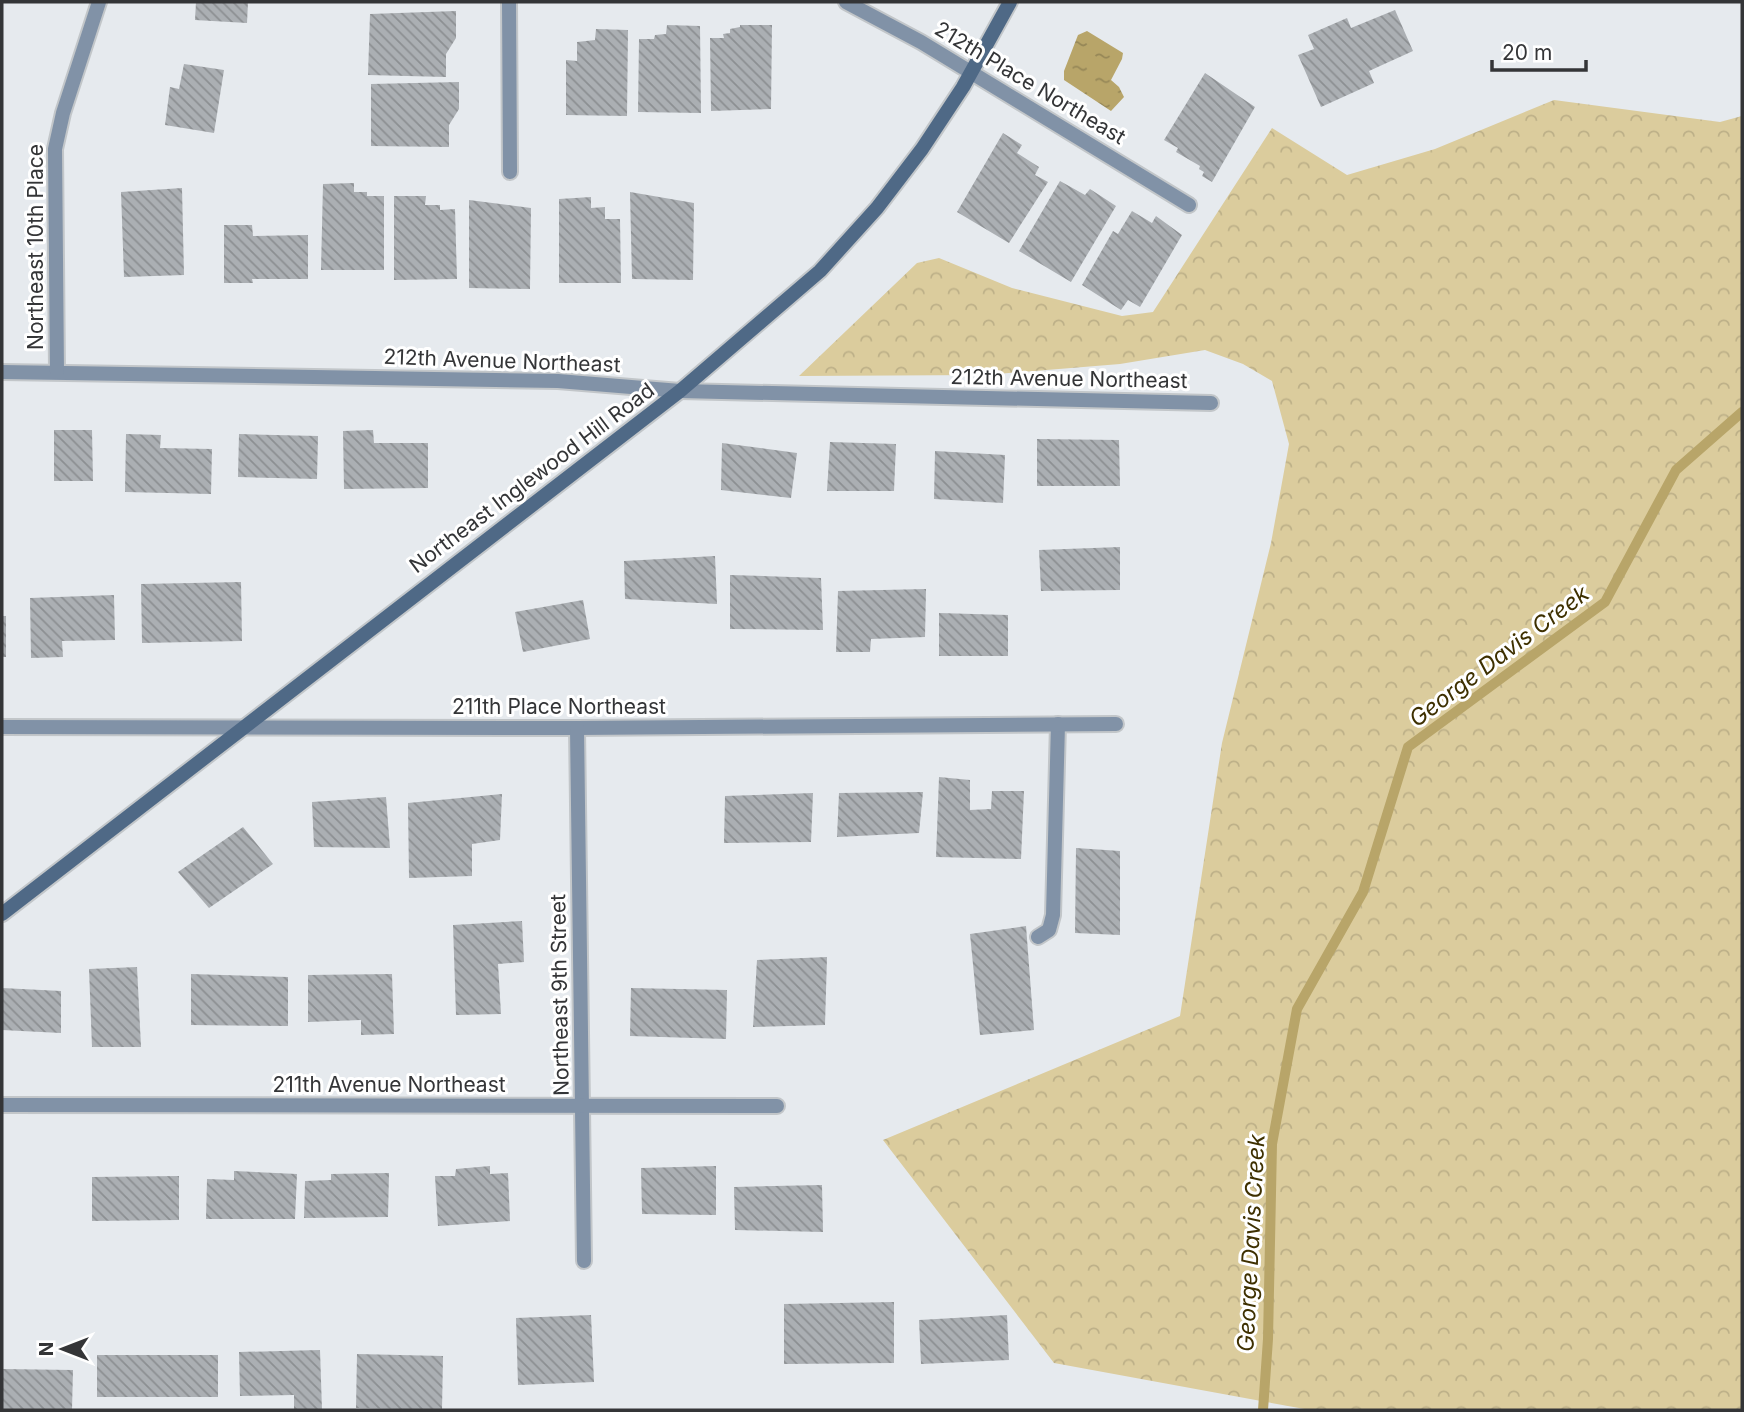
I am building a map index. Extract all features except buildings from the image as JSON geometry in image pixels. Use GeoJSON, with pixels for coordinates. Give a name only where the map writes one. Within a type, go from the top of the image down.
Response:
{"type":"FeatureCollection","features":[{"type":"Feature","properties":{"kind":"street","name":"Northeast 10th Place"},"geometry":{"type":"LineString","coordinates":[[57,372],[55,149],[63,113],[99,2]]}},
{"type":"Feature","properties":{"kind":"street"},"geometry":{"type":"LineString","coordinates":[[509,2],[510,172]]}},
{"type":"Feature","properties":{"kind":"street","name":"212th Place Northeast"},"geometry":{"type":"LineString","coordinates":[[846,2],[921,42],[1189,205]]}},
{"type":"Feature","properties":{"kind":"street","name":"Northeast Inglewood Hill Road"},"geometry":{"type":"LineString","coordinates":[[2,914],[680,391],[828,262],[877,208],[922,149],[971,73],[1010,2]]}},
{"type":"Feature","properties":{"kind":"street","name":"212th Avenue Northeast"},"geometry":{"type":"LineString","coordinates":[[2,372],[558,381],[680,391],[1211,403]]}},
{"type":"Feature","properties":{"kind":"street"},"geometry":{"type":"LineString","coordinates":[[1038,937],[1049,930],[1053,915],[1058,724]]}},
{"type":"Feature","properties":{"kind":"street","name":"211th Place Northeast"},"geometry":{"type":"LineString","coordinates":[[2,727],[577,728],[1116,724]]}},
{"type":"Feature","properties":{"kind":"street","name":"Northeast 9th Street"},"geometry":{"type":"LineString","coordinates":[[577,728],[584,1261]]}},
{"type":"Feature","properties":{"kind":"street","name":"211th Avenue Northeast"},"geometry":{"type":"LineString","coordinates":[[2,1105],[777,1106]]}},
{"type":"Feature","properties":{"kind":"green space"},"geometry":{"type":"Polygon","coordinates":[[[1554,100],[1720,122],[1742,116],[1742,1410],[1310,1410],[1054,1363],[883,1140],[1180,1016],[1222,743],[1271,543],[1289,444],[1272,381],[1243,364],[1205,350],[1120,364],[984,375],[799,376],[917,263],[939,258],[1012,288],[1122,316],[1153,312],[1272,128],[1347,175],[1435,149],[1554,100]]]}},
{"type":"Feature","properties":{"kind":"water"},"geometry":{"type":"Polygon","coordinates":[[[1087,31],[1123,53],[1111,80],[1119,87],[1124,97],[1111,111],[1064,80],[1064,71],[1078,35],[1087,31]]]}},
{"type":"Feature","properties":{"kind":"waterway","name":"George Davis Creek"},"geometry":{"type":"LineString","coordinates":[[1263,1410],[1268,1339],[1272,1144],[1297,1009],[1363,892],[1408,747],[1605,602],[1676,470],[1742,412]]}}]}
